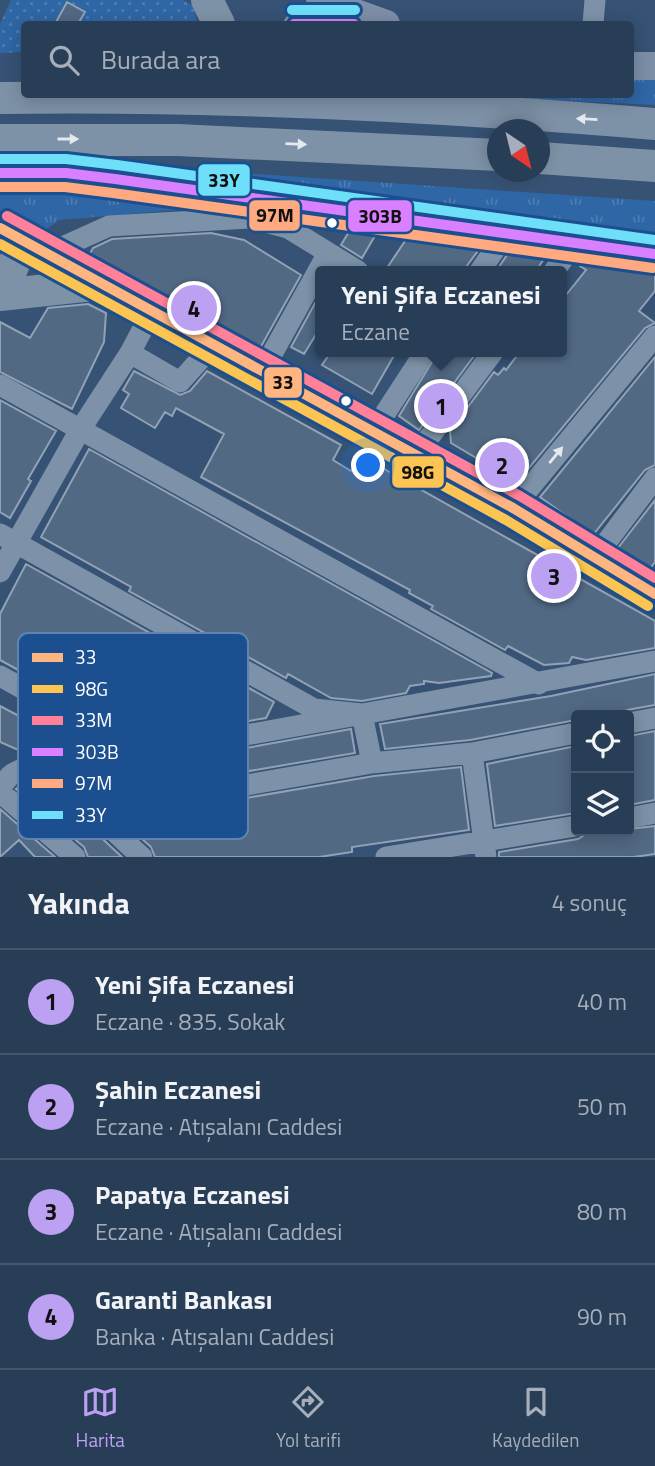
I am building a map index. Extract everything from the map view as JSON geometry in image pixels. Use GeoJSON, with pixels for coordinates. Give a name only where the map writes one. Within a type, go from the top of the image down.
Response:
{"type":"FeatureCollection","features":[{"type":"Feature","properties":{"kind":"highway"},"geometry":{"type":"LineString","coordinates":[[207,0],[218,21]]}},
{"type":"Feature","properties":{"kind":"highway"},"geometry":{"type":"LineString","coordinates":[[0,90],[21,87]]}},
{"type":"Feature","properties":{"kind":"highway"},"geometry":{"type":"LineString","coordinates":[[0,98],[21,98]]}},
{"type":"Feature","properties":{"kind":"highway"},"geometry":{"type":"LineString","coordinates":[[185,98],[655,124]]}},
{"type":"Feature","properties":{"kind":"highway"},"geometry":{"type":"LineString","coordinates":[[0,139],[178,140],[487,154]]}},
{"type":"Feature","properties":{"kind":"highway"},"geometry":{"type":"LineString","coordinates":[[550,159],[655,166]]}},
{"type":"Feature","properties":{"kind":"highway"},"geometry":{"type":"LineString","coordinates":[[0,173],[66,173],[115,179],[655,254]]}},
{"type":"Feature","properties":{"kind":"highway"},"geometry":{"type":"LineString","coordinates":[[0,278],[11,271],[23,241]]}},
{"type":"Feature","properties":{"kind":"highway"},"geometry":{"type":"LineString","coordinates":[[0,295],[102,284]]}},
{"type":"Feature","properties":{"kind":"main road"},"geometry":{"type":"LineString","coordinates":[[320,0],[378,21]]}},
{"type":"Feature","properties":{"kind":"main road"},"geometry":{"type":"LineString","coordinates":[[634,66],[655,66]]}},
{"type":"Feature","properties":{"kind":"main road"},"geometry":{"type":"LineString","coordinates":[[23,241],[651,584]]}},
{"type":"Feature","properties":{"kind":"street"},"geometry":{"type":"LineString","coordinates":[[593,21],[595,0]]}},
{"type":"Feature","properties":{"kind":"street"},"geometry":{"type":"LineString","coordinates":[[23,241],[109,226],[249,218],[289,228],[350,266]]}},
{"type":"Feature","properties":{"kind":"street"},"geometry":{"type":"LineString","coordinates":[[483,266],[506,233]]}},
{"type":"Feature","properties":{"kind":"street"},"geometry":{"type":"LineString","coordinates":[[558,266],[576,242]]}},
{"type":"Feature","properties":{"kind":"street"},"geometry":{"type":"LineString","coordinates":[[321,266],[328,253]]}},
{"type":"Feature","properties":{"kind":"street"},"geometry":{"type":"LineString","coordinates":[[262,372],[315,276]]}},
{"type":"Feature","properties":{"kind":"street"},"geometry":{"type":"LineString","coordinates":[[0,572],[8,538],[130,354],[152,311]]}},
{"type":"Feature","properties":{"kind":"street"},"geometry":{"type":"LineString","coordinates":[[513,508],[655,336]]}},
{"type":"Feature","properties":{"kind":"street"},"geometry":{"type":"LineString","coordinates":[[130,354],[180,382],[214,344]]}},
{"type":"Feature","properties":{"kind":"street"},"geometry":{"type":"LineString","coordinates":[[373,432],[422,357]]}},
{"type":"Feature","properties":{"kind":"street"},"geometry":{"type":"LineString","coordinates":[[416,455],[490,357]]}},
{"type":"Feature","properties":{"kind":"street"},"geometry":{"type":"LineString","coordinates":[[0,385],[540,684]]}},
{"type":"Feature","properties":{"kind":"street"},"geometry":{"type":"LineString","coordinates":[[596,556],[655,478]]}},
{"type":"Feature","properties":{"kind":"street"},"geometry":{"type":"LineString","coordinates":[[8,538],[178,633]]}},
{"type":"Feature","properties":{"kind":"street"},"geometry":{"type":"LineString","coordinates":[[248,735],[540,684],[655,661]]}},
{"type":"Feature","properties":{"kind":"street"},"geometry":{"type":"LineString","coordinates":[[248,672],[314,709],[362,714]]}},
{"type":"Feature","properties":{"kind":"street"},"geometry":{"type":"LineString","coordinates":[[0,676],[18,686]]}},
{"type":"Feature","properties":{"kind":"street"},"geometry":{"type":"LineString","coordinates":[[362,714],[372,763]]}},
{"type":"Feature","properties":{"kind":"street"},"geometry":{"type":"LineString","coordinates":[[634,722],[655,718]]}},
{"type":"Feature","properties":{"kind":"street"},"geometry":{"type":"LineString","coordinates":[[248,785],[372,763],[472,753],[571,734]]}},
{"type":"Feature","properties":{"kind":"street"},"geometry":{"type":"LineString","coordinates":[[472,753],[485,849]]}},
{"type":"Feature","properties":{"kind":"street"},"geometry":{"type":"LineString","coordinates":[[18,771],[9,774],[0,790],[18,806]]}},
{"type":"Feature","properties":{"kind":"street"},"geometry":{"type":"LineString","coordinates":[[634,817],[655,813]]}},
{"type":"Feature","properties":{"kind":"street"},"geometry":{"type":"LineString","coordinates":[[386,857],[485,849],[571,827]]}},
{"type":"Feature","properties":{"kind":"street"},"geometry":{"type":"LineString","coordinates":[[55,839],[75,857]]}},
{"type":"Feature","properties":{"kind":"street"},"geometry":{"type":"LineString","coordinates":[[122,839],[142,857]]}},
{"type":"Feature","properties":{"kind":"green space"},"geometry":{"type":"Polygon","coordinates":[[[11,0],[183,0],[193,6],[197,21],[21,21],[21,52],[0,53],[0,24],[11,0]]]}},
{"type":"Feature","properties":{"kind":"green space"},"geometry":{"type":"Polygon","coordinates":[[[655,76],[655,105],[508,98],[634,98],[634,77],[655,76]]]}},
{"type":"Feature","properties":{"kind":"green space"},"geometry":{"type":"Polygon","coordinates":[[[169,168],[655,201],[655,245],[172,181],[169,168]]]}},
{"type":"Feature","properties":{"kind":"green space"},"geometry":{"type":"Polygon","coordinates":[[[0,188],[58,188],[212,207],[59,220],[40,234],[0,211],[0,188]]]}},
{"type":"Feature","properties":{"kind":"building"},"geometry":{"type":"Polygon","coordinates":[[[67,2],[85,12],[80,21],[57,21],[67,2]]]}},
{"type":"Feature","properties":{"kind":"building"},"geometry":{"type":"Polygon","coordinates":[[[350,230],[376,234],[362,258],[341,245],[350,230]]]}},
{"type":"Feature","properties":{"kind":"building"},"geometry":{"type":"Polygon","coordinates":[[[211,233],[244,240],[301,275],[259,350],[88,257],[93,248],[112,239],[211,233]]]}},
{"type":"Feature","properties":{"kind":"building"},"geometry":{"type":"Polygon","coordinates":[[[407,238],[480,248],[467,266],[388,266],[407,238]]]}},
{"type":"Feature","properties":{"kind":"building"},"geometry":{"type":"Polygon","coordinates":[[[509,252],[545,257],[539,266],[500,266],[509,252]]]}},
{"type":"Feature","properties":{"kind":"building"},"geometry":{"type":"Polygon","coordinates":[[[583,262],[655,275],[655,291],[639,311],[655,323],[645,328],[519,480],[515,477],[513,480],[451,443],[450,431],[494,372],[498,375],[504,368],[506,370],[516,357],[567,357],[567,294],[586,270],[580,266],[583,262]]]}},
{"type":"Feature","properties":{"kind":"building"},"geometry":{"type":"Polygon","coordinates":[[[315,303],[315,336],[304,354],[291,347],[315,303]]]}},
{"type":"Feature","properties":{"kind":"building"},"geometry":{"type":"Polygon","coordinates":[[[88,304],[106,313],[104,342],[72,409],[0,372],[0,322],[30,338],[48,308],[88,304]]]}},
{"type":"Feature","properties":{"kind":"building"},"geometry":{"type":"Polygon","coordinates":[[[328,357],[393,357],[372,394],[322,365],[328,357]]]}},
{"type":"Feature","properties":{"kind":"building"},"geometry":{"type":"Polygon","coordinates":[[[435,357],[473,357],[419,430],[399,416],[435,357]]]}},
{"type":"Feature","properties":{"kind":"building"},"geometry":{"type":"Polygon","coordinates":[[[655,357],[655,465],[645,470],[593,535],[540,497],[655,357]]]}},
{"type":"Feature","properties":{"kind":"building"},"geometry":{"type":"Polygon","coordinates":[[[134,371],[180,395],[190,391],[207,371],[341,445],[333,460],[351,471],[361,456],[655,621],[655,648],[586,660],[572,657],[569,663],[544,665],[508,646],[505,650],[431,609],[433,606],[409,593],[410,590],[201,477],[224,434],[176,408],[172,416],[165,412],[155,428],[121,408],[129,394],[123,390],[134,371]]]}},
{"type":"Feature","properties":{"kind":"building"},"geometry":{"type":"Polygon","coordinates":[[[0,400],[56,431],[28,479],[31,481],[10,518],[0,512],[0,400]]]}},
{"type":"Feature","properties":{"kind":"building"},"geometry":{"type":"Polygon","coordinates":[[[89,449],[492,673],[491,676],[439,683],[424,681],[424,684],[410,686],[406,693],[362,701],[331,698],[288,674],[286,678],[248,657],[248,633],[205,633],[129,591],[131,587],[41,537],[89,449]]]}},
{"type":"Feature","properties":{"kind":"building"},"geometry":{"type":"Polygon","coordinates":[[[655,500],[655,562],[648,571],[618,548],[655,500]]]}},
{"type":"Feature","properties":{"kind":"building"},"geometry":{"type":"Polygon","coordinates":[[[26,564],[150,633],[18,633],[18,670],[0,660],[0,614],[26,564]]]}},
{"type":"Feature","properties":{"kind":"building"},"geometry":{"type":"Polygon","coordinates":[[[655,674],[655,705],[627,710],[571,710],[571,721],[470,740],[385,749],[380,724],[551,696],[655,674]]]}},
{"type":"Feature","properties":{"kind":"building"},"geometry":{"type":"Polygon","coordinates":[[[248,688],[274,702],[266,718],[248,721],[248,688]]]}},
{"type":"Feature","properties":{"kind":"building"},"geometry":{"type":"Polygon","coordinates":[[[0,706],[18,716],[18,750],[0,742],[0,706]]]}},
{"type":"Feature","properties":{"kind":"building"},"geometry":{"type":"Polygon","coordinates":[[[351,729],[355,753],[248,771],[248,748],[351,729]]]}},
{"type":"Feature","properties":{"kind":"building"},"geometry":{"type":"Polygon","coordinates":[[[655,731],[655,800],[634,804],[634,773],[634,735],[655,731]]]}},
{"type":"Feature","properties":{"kind":"building"},"geometry":{"type":"Polygon","coordinates":[[[571,747],[571,814],[495,826],[487,764],[571,747]]]}},
{"type":"Feature","properties":{"kind":"building"},"geometry":{"type":"Polygon","coordinates":[[[461,767],[469,830],[352,847],[352,852],[319,857],[155,857],[151,847],[142,839],[248,839],[248,798],[374,776],[461,767]]]}},
{"type":"Feature","properties":{"kind":"building"},"geometry":{"type":"Polygon","coordinates":[[[0,809],[18,825],[18,839],[34,839],[55,857],[35,857],[19,840],[0,857],[0,809]]]}},
{"type":"Feature","properties":{"kind":"building"},"geometry":{"type":"Polygon","coordinates":[[[655,826],[655,854],[634,857],[499,857],[499,852],[583,836],[634,836],[634,828],[655,826]]]}},
{"type":"Feature","properties":{"kind":"building"},"geometry":{"type":"Polygon","coordinates":[[[75,839],[103,839],[122,857],[88,857],[84,847],[75,839]]]}},
{"type":"Feature","properties":{"kind":"transit line","name":"33Y"},"geometry":{"type":"LineString","coordinates":[[292,10],[355,10]]}},
{"type":"Feature","properties":{"kind":"transit line","name":"33Y"},"geometry":{"type":"LineString","coordinates":[[0,159],[66,159],[117,165],[655,240]]}},
{"type":"Feature","properties":{"kind":"transit line","name":"303B"},"geometry":{"type":"LineString","coordinates":[[0,173],[66,173],[115,179],[655,254]]}},
{"type":"Feature","properties":{"kind":"transit line","name":"97M"},"geometry":{"type":"LineString","coordinates":[[0,187],[65,187],[653,268]]}},
{"type":"Feature","properties":{"kind":"transit line","name":"33M"},"geometry":{"type":"LineString","coordinates":[[7,216],[520,496],[655,578]]}},
{"type":"Feature","properties":{"kind":"transit line","name":"33"},"geometry":{"type":"LineString","coordinates":[[0,228],[513,508],[655,594]]}},
{"type":"Feature","properties":{"kind":"transit line","name":"98G"},"geometry":{"type":"LineString","coordinates":[[0,244],[506,520],[648,606]]}},
{"type":"Feature","properties":{"kind":"place","name":"Garanti Bankası"},"geometry":{"type":"Point","coordinates":[194,308]}},
{"type":"Feature","properties":{"kind":"place","name":"Yeni Şifa Eczanesi"},"geometry":{"type":"Point","coordinates":[441,406]}},
{"type":"Feature","properties":{"kind":"place","name":"Şahin Eczanesi"},"geometry":{"type":"Point","coordinates":[502,465]}},
{"type":"Feature","properties":{"kind":"place","name":"Papatya Eczanesi"},"geometry":{"type":"Point","coordinates":[554,576]}}]}
